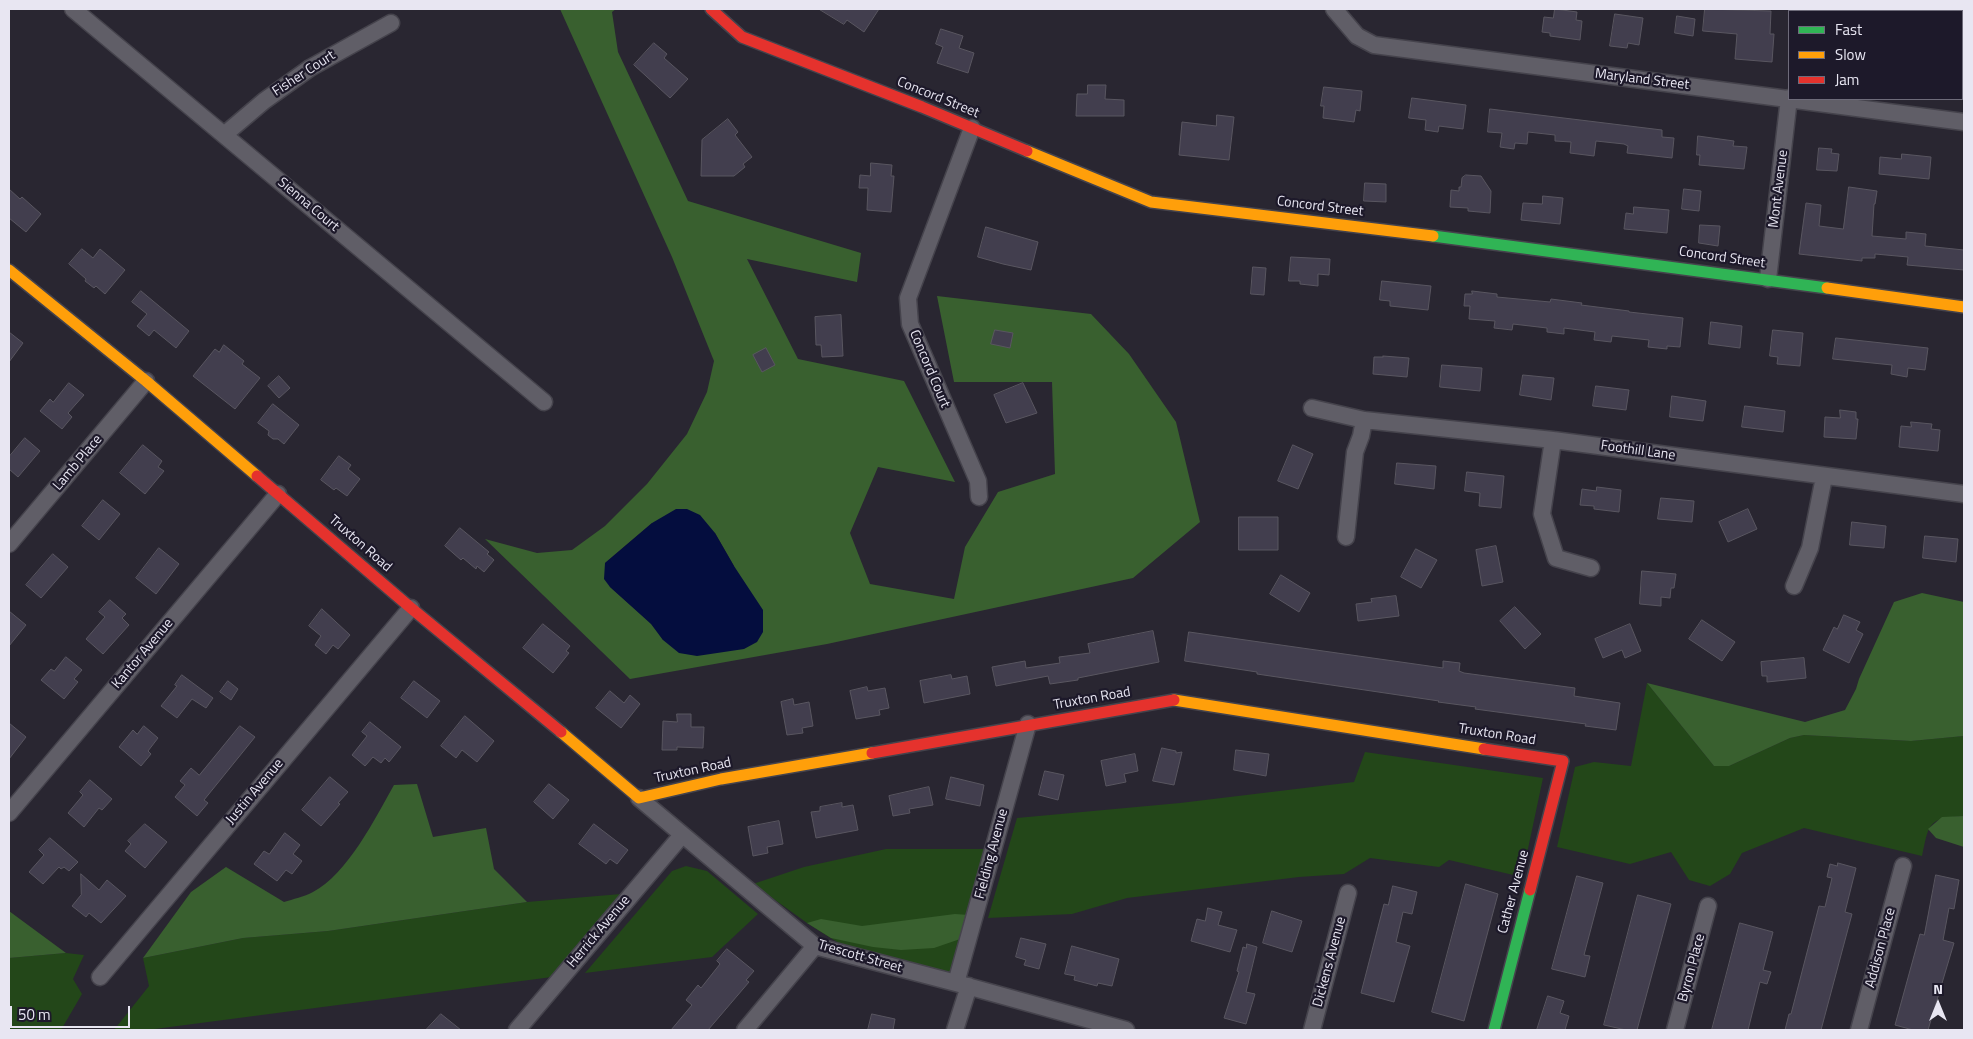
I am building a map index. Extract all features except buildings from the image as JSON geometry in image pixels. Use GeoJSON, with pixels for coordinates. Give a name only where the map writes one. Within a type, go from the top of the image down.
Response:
{"type":"FeatureCollection","features":[{"type":"Feature","properties":{"kind":"street","name":"Sienna Court"},"geometry":{"type":"LineString","coordinates":[[73,9],[544,402]]}},
{"type":"Feature","properties":{"kind":"street","name":"Concord Street"},"geometry":{"type":"LineString","coordinates":[[712,9],[742,37],[972,128],[1151,202],[1517,246],[1964,307]]}},
{"type":"Feature","properties":{"kind":"street","name":"Maryland Street"},"geometry":{"type":"LineString","coordinates":[[1334,9],[1357,36],[1374,45],[1788,99]]}},
{"type":"Feature","properties":{"kind":"street","name":"Fisher Court"},"geometry":{"type":"LineString","coordinates":[[224,135],[264,100],[310,68],[391,23]]}},
{"type":"Feature","properties":{"kind":"street","name":"Mont Avenue"},"geometry":{"type":"LineString","coordinates":[[1768,279],[1789,100]]}},
{"type":"Feature","properties":{"kind":"street","name":"Maryland Street"},"geometry":{"type":"LineString","coordinates":[[1797,100],[1964,122]]}},
{"type":"Feature","properties":{"kind":"street","name":"Concord Court"},"geometry":{"type":"LineString","coordinates":[[972,128],[908,298],[910,324],[978,481],[979,496]]}},
{"type":"Feature","properties":{"kind":"street","name":"Truxton Road"},"geometry":{"type":"LineString","coordinates":[[9,270],[146,381],[411,608],[639,798],[721,779],[1173,700],[1563,761]]}},
{"type":"Feature","properties":{"kind":"street","name":"Lamb Place"},"geometry":{"type":"LineString","coordinates":[[9,544],[146,381]]}},
{"type":"Feature","properties":{"kind":"street","name":"Foothill Lane"},"geometry":{"type":"LineString","coordinates":[[1312,408],[1364,420],[1553,440],[1964,494]]}},
{"type":"Feature","properties":{"kind":"street"},"geometry":{"type":"LineString","coordinates":[[1346,537],[1355,452],[1362,436],[1364,420]]}},
{"type":"Feature","properties":{"kind":"street"},"geometry":{"type":"LineString","coordinates":[[1553,440],[1542,514],[1556,558],[1591,568]]}},
{"type":"Feature","properties":{"kind":"street"},"geometry":{"type":"LineString","coordinates":[[1794,586],[1810,548],[1824,477]]}},
{"type":"Feature","properties":{"kind":"street","name":"Kantor Avenue"},"geometry":{"type":"LineString","coordinates":[[9,813],[278,494]]}},
{"type":"Feature","properties":{"kind":"street","name":"Justin Avenue"},"geometry":{"type":"LineString","coordinates":[[100,977],[411,608]]}},
{"type":"Feature","properties":{"kind":"street","name":"Fielding Avenue"},"geometry":{"type":"LineString","coordinates":[[954,1030],[962,985],[1028,724]]}},
{"type":"Feature","properties":{"kind":"street","name":"Cather Avenue"},"geometry":{"type":"LineString","coordinates":[[1494,1030],[1563,761]]}},
{"type":"Feature","properties":{"kind":"street","name":"Trescott Street"},"geometry":{"type":"LineString","coordinates":[[639,798],[815,946],[962,985],[1085,1025],[1126,1030]]}},
{"type":"Feature","properties":{"kind":"street","name":"Herrick Avenue"},"geometry":{"type":"LineString","coordinates":[[517,1030],[682,834]]}},
{"type":"Feature","properties":{"kind":"street","name":"Addison Place"},"geometry":{"type":"LineString","coordinates":[[1859,1030],[1903,866]]}},
{"type":"Feature","properties":{"kind":"street","name":"Dickens Avenue"},"geometry":{"type":"LineString","coordinates":[[1312,1030],[1348,893]]}},
{"type":"Feature","properties":{"kind":"street","name":"Byron Place"},"geometry":{"type":"LineString","coordinates":[[1675,1030],[1708,906]]}},
{"type":"Feature","properties":{"kind":"street"},"geometry":{"type":"LineString","coordinates":[[745,1030],[815,946]]}},
{"type":"Feature","properties":{"kind":"green space"},"geometry":{"type":"Polygon","coordinates":[[[560,9],[616,9],[612,12],[618,52],[688,201],[861,253],[857,282],[747,259],[798,359],[904,381],[955,482],[878,467],[850,533],[870,584],[954,599],[965,547],[998,492],[1055,474],[1052,382],[954,382],[937,296],[1091,314],[1129,354],[1176,422],[1200,522],[1133,578],[827,644],[630,679],[485,539],[537,553],[572,550],[605,526],[647,484],[687,434],[707,392],[714,361],[672,257],[560,9]],[[652,523],[605,563],[610,587],[652,624],[663,640],[734,566],[715,533],[652,523]]]}},
{"type":"Feature","properties":{"kind":"green space"},"geometry":{"type":"Polygon","coordinates":[[[1922,593],[1964,602],[1964,736],[1911,741],[1804,735],[1790,738],[1729,766],[1714,766],[1647,683],[1805,722],[1845,710],[1894,602],[1922,593]]]}},
{"type":"Feature","properties":{"kind":"green space"},"geometry":{"type":"Polygon","coordinates":[[[1647,683],[1714,766],[1729,766],[1790,738],[1804,735],[1911,741],[1964,736],[1964,816],[1943,818],[1932,824],[1926,836],[1922,856],[1804,828],[1742,853],[1730,874],[1710,886],[1689,880],[1671,852],[1630,864],[1557,847],[1575,767],[1594,762],[1631,766],[1647,683]]]}},
{"type":"Feature","properties":{"kind":"green space"},"geometry":{"type":"Polygon","coordinates":[[[1365,752],[1543,778],[1522,877],[1449,860],[1439,867],[1370,858],[1344,874],[1299,877],[1127,898],[1072,914],[988,918],[1017,818],[1180,803],[1354,782],[1365,752]]]}},
{"type":"Feature","properties":{"kind":"green space"},"geometry":{"type":"Polygon","coordinates":[[[417,784],[433,837],[486,828],[494,869],[527,902],[328,931],[243,938],[143,958],[191,892],[226,867],[284,902],[302,897],[326,884],[360,844],[394,785],[417,784]]]}},
{"type":"Feature","properties":{"kind":"green space"},"geometry":{"type":"Polygon","coordinates":[[[1964,816],[1964,847],[1936,838],[1928,829],[1942,817],[1964,816]]]}},
{"type":"Feature","properties":{"kind":"green space"},"geometry":{"type":"Polygon","coordinates":[[[886,849],[984,849],[955,976],[845,947],[807,923],[753,884],[804,867],[886,849]]]}},
{"type":"Feature","properties":{"kind":"green space"},"geometry":{"type":"Polygon","coordinates":[[[686,866],[707,871],[758,914],[712,957],[585,973],[672,871],[686,866]]]}},
{"type":"Feature","properties":{"kind":"green space"},"geometry":{"type":"Polygon","coordinates":[[[621,894],[552,977],[147,1030],[114,1030],[149,986],[143,958],[243,938],[328,931],[527,902],[621,894]]]}},
{"type":"Feature","properties":{"kind":"green space"},"geometry":{"type":"Polygon","coordinates":[[[9,911],[66,953],[9,958],[9,911]]]}},
{"type":"Feature","properties":{"kind":"green space"},"geometry":{"type":"Polygon","coordinates":[[[955,914],[969,915],[963,938],[934,948],[901,950],[873,947],[831,938],[807,923],[821,919],[862,926],[955,914]]]}},
{"type":"Feature","properties":{"kind":"green space"},"geometry":{"type":"Polygon","coordinates":[[[66,953],[84,955],[73,979],[82,994],[61,1030],[9,1030],[9,958],[66,953]]]}},
{"type":"Feature","properties":{"kind":"shaded area"},"geometry":{"type":"Polygon","coordinates":[[[676,509],[687,509],[700,515],[715,533],[763,610],[763,632],[757,642],[744,649],[697,656],[679,653],[663,640],[651,624],[610,587],[604,579],[605,563],[652,523],[676,509]]]}},
{"type":"Feature","properties":{"kind":"traffic: fast"},"geometry":{"type":"LineString","coordinates":[[1433,236],[1827,288]]}},
{"type":"Feature","properties":{"kind":"traffic: fast"},"geometry":{"type":"LineString","coordinates":[[1494,1030],[1530,890]]}},
{"type":"Feature","properties":{"kind":"traffic: slow"},"geometry":{"type":"LineString","coordinates":[[1027,151],[1151,202],[1433,236]]}},
{"type":"Feature","properties":{"kind":"traffic: slow"},"geometry":{"type":"LineString","coordinates":[[9,270],[146,381],[257,476]]}},
{"type":"Feature","properties":{"kind":"traffic: slow"},"geometry":{"type":"LineString","coordinates":[[1827,288],[1964,307]]}},
{"type":"Feature","properties":{"kind":"traffic: slow"},"geometry":{"type":"LineString","coordinates":[[1174,700],[1484,749]]}},
{"type":"Feature","properties":{"kind":"traffic: slow"},"geometry":{"type":"LineString","coordinates":[[561,732],[639,798],[721,779],[872,753]]}},
{"type":"Feature","properties":{"kind":"traffic: jam"},"geometry":{"type":"LineString","coordinates":[[711,9],[742,37],[922,107],[1027,151]]}},
{"type":"Feature","properties":{"kind":"traffic: jam"},"geometry":{"type":"LineString","coordinates":[[257,476],[411,608],[561,732]]}},
{"type":"Feature","properties":{"kind":"traffic: jam"},"geometry":{"type":"LineString","coordinates":[[872,753],[1174,700]]}},
{"type":"Feature","properties":{"kind":"traffic: jam"},"geometry":{"type":"LineString","coordinates":[[1484,749],[1563,761],[1530,890]]}}]}
